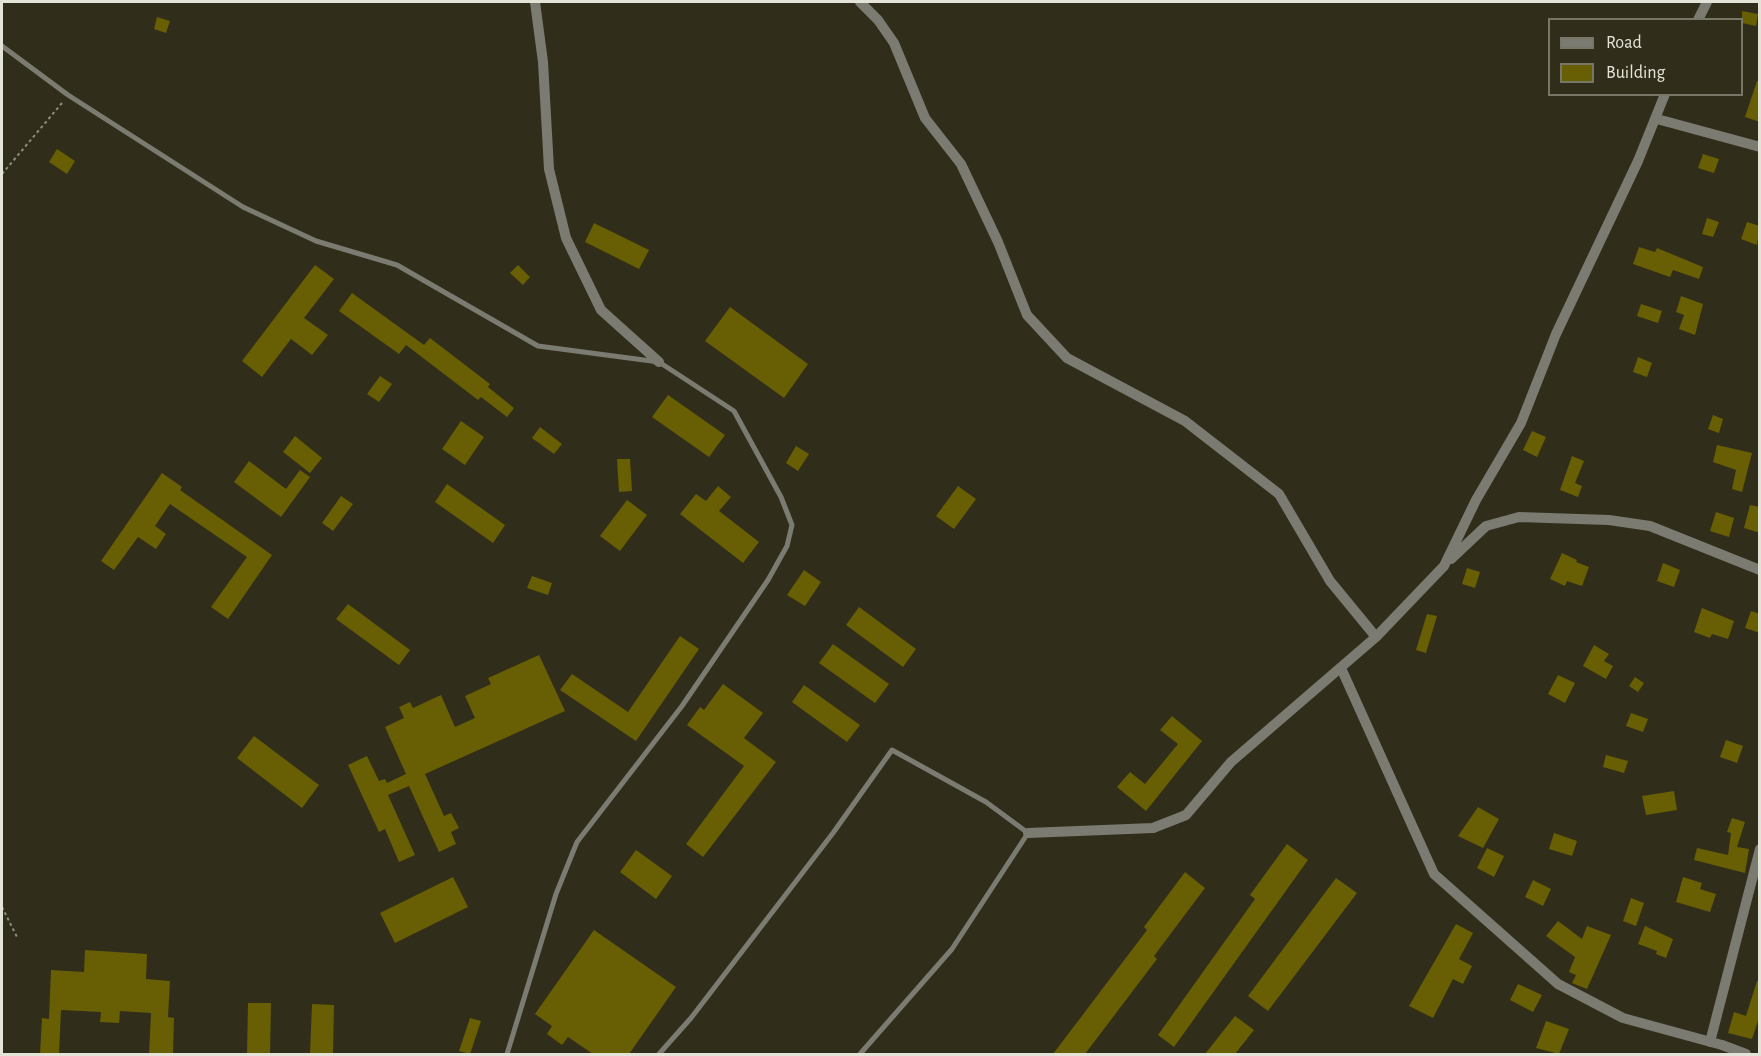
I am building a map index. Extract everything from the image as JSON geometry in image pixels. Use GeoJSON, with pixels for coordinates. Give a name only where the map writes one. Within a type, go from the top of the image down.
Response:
{"type":"FeatureCollection","features":[{"type":"Feature","properties":{"kind":"street"},"geometry":{"type":"LineString","coordinates":[[535,2],[543,62],[549,169],[566,238],[601,310],[659,362]]}},
{"type":"Feature","properties":{"kind":"street"},"geometry":{"type":"LineString","coordinates":[[860,2],[878,20],[894,43],[925,118],[961,164],[998,242],[1027,315],[1067,358],[1185,421],[1279,494],[1330,581],[1376,637]]}},
{"type":"Feature","properties":{"kind":"street"},"geometry":{"type":"LineString","coordinates":[[1699,18],[1707,2]]}},
{"type":"Feature","properties":{"kind":"street"},"geometry":{"type":"LineString","coordinates":[[1444,566],[1476,500],[1521,423],[1556,334],[1657,119],[1664,96]]}},
{"type":"Feature","properties":{"kind":"street"},"geometry":{"type":"LineString","coordinates":[[1657,119],[1760,147]]}},
{"type":"Feature","properties":{"kind":"street"},"geometry":{"type":"LineString","coordinates":[[1028,833],[1154,828],[1186,815],[1231,762],[1376,637],[1486,526],[1519,517],[1610,519],[1650,526],[1760,570]]}},
{"type":"Feature","properties":{"kind":"street"},"geometry":{"type":"LineString","coordinates":[[1341,668],[1434,874],[1558,984],[1623,1018],[1746,1054]]}},
{"type":"Feature","properties":{"kind":"street"},"geometry":{"type":"LineString","coordinates":[[1710,1042],[1760,849]]}},
{"type":"Feature","properties":{"kind":"lane"},"geometry":{"type":"LineString","coordinates":[[2,46],[68,95],[243,207],[316,241],[396,265],[537,346],[659,362],[734,411],[781,497],[792,525],[787,546],[682,706],[577,842],[556,894],[507,1054]]}},
{"type":"Feature","properties":{"kind":"lane"},"geometry":{"type":"LineString","coordinates":[[659,1054],[691,1018],[826,842],[892,750],[986,802],[1028,833],[952,949],[860,1054]]}},
{"type":"Feature","properties":{"kind":"path"},"geometry":{"type":"LineString","coordinates":[[2,174],[68,95]]}},
{"type":"Feature","properties":{"kind":"path"},"geometry":{"type":"LineString","coordinates":[[2,907],[18,939]]}},
{"type":"Feature","properties":{"kind":"building"},"geometry":{"type":"Polygon","coordinates":[[[1742,11],[1758,14],[1756,26],[1743,23],[1742,11]]]}},
{"type":"Feature","properties":{"kind":"building"},"geometry":{"type":"Polygon","coordinates":[[[157,17],[170,21],[166,33],[154,29],[157,17]]]}},
{"type":"Feature","properties":{"kind":"building"},"geometry":{"type":"Polygon","coordinates":[[[1757,81],[1760,81],[1760,122],[1745,117],[1757,81]]]}},
{"type":"Feature","properties":{"kind":"building"},"geometry":{"type":"Polygon","coordinates":[[[57,149],[75,161],[67,174],[49,162],[57,149]]]}},
{"type":"Feature","properties":{"kind":"building"},"geometry":{"type":"Polygon","coordinates":[[[1703,154],[1719,159],[1714,173],[1698,168],[1703,154]]]}},
{"type":"Feature","properties":{"kind":"building"},"geometry":{"type":"Polygon","coordinates":[[[1707,218],[1719,222],[1713,237],[1702,234],[1707,218]]]}},
{"type":"Feature","properties":{"kind":"building"},"geometry":{"type":"Polygon","coordinates":[[[1747,222],[1760,226],[1757,245],[1741,239],[1747,222]]]}},
{"type":"Feature","properties":{"kind":"building"},"geometry":{"type":"Polygon","coordinates":[[[594,223],[649,250],[639,269],[585,242],[594,223]]]}},
{"type":"Feature","properties":{"kind":"building"},"geometry":{"type":"Polygon","coordinates":[[[1639,247],[1655,252],[1657,248],[1703,267],[1699,279],[1673,270],[1670,277],[1633,264],[1639,247]]]}},
{"type":"Feature","properties":{"kind":"building"},"geometry":{"type":"Polygon","coordinates":[[[315,265],[334,279],[304,318],[328,335],[312,355],[291,339],[262,377],[242,361],[315,265]]]}},
{"type":"Feature","properties":{"kind":"building"},"geometry":{"type":"Polygon","coordinates":[[[518,265],[530,277],[523,285],[510,273],[518,265]]]}},
{"type":"Feature","properties":{"kind":"building"},"geometry":{"type":"Polygon","coordinates":[[[352,293],[424,345],[430,338],[490,384],[488,387],[514,408],[507,417],[481,397],[478,400],[406,345],[399,354],[339,311],[352,293]]]}},
{"type":"Feature","properties":{"kind":"building"},"geometry":{"type":"Polygon","coordinates":[[[1681,296],[1703,304],[1695,335],[1679,329],[1684,315],[1676,312],[1681,296]]]}},
{"type":"Feature","properties":{"kind":"building"},"geometry":{"type":"Polygon","coordinates":[[[1641,304],[1662,311],[1658,323],[1637,316],[1641,304]]]}},
{"type":"Feature","properties":{"kind":"building"},"geometry":{"type":"Polygon","coordinates":[[[730,307],[808,364],[784,398],[705,341],[730,307]]]}},
{"type":"Feature","properties":{"kind":"building"},"geometry":{"type":"Polygon","coordinates":[[[1638,357],[1652,363],[1647,377],[1633,372],[1638,357]]]}},
{"type":"Feature","properties":{"kind":"building"},"geometry":{"type":"Polygon","coordinates":[[[380,376],[392,384],[379,402],[367,394],[380,376]]]}},
{"type":"Feature","properties":{"kind":"building"},"geometry":{"type":"Polygon","coordinates":[[[668,395],[725,435],[709,457],[652,417],[668,395]]]}},
{"type":"Feature","properties":{"kind":"building"},"geometry":{"type":"Polygon","coordinates":[[[1713,415],[1723,419],[1719,433],[1708,429],[1713,415]]]}},
{"type":"Feature","properties":{"kind":"building"},"geometry":{"type":"Polygon","coordinates":[[[461,421],[484,437],[465,465],[442,449],[461,421]]]}},
{"type":"Feature","properties":{"kind":"building"},"geometry":{"type":"Polygon","coordinates":[[[540,427],[562,444],[554,454],[532,438],[540,427]]]}},
{"type":"Feature","properties":{"kind":"building"},"geometry":{"type":"Polygon","coordinates":[[[1532,431],[1546,437],[1537,457],[1523,450],[1532,431]]]}},
{"type":"Feature","properties":{"kind":"building"},"geometry":{"type":"Polygon","coordinates":[[[295,436],[322,458],[310,473],[283,452],[295,436]]]}},
{"type":"Feature","properties":{"kind":"building"},"geometry":{"type":"Polygon","coordinates":[[[1717,445],[1752,453],[1742,492],[1732,489],[1736,470],[1713,462],[1717,445]]]}},
{"type":"Feature","properties":{"kind":"building"},"geometry":{"type":"Polygon","coordinates":[[[796,446],[809,454],[798,471],[786,463],[796,446]]]}},
{"type":"Feature","properties":{"kind":"building"},"geometry":{"type":"Polygon","coordinates":[[[1572,456],[1584,461],[1575,483],[1582,486],[1578,497],[1560,490],[1572,456]]]}},
{"type":"Feature","properties":{"kind":"building"},"geometry":{"type":"Polygon","coordinates":[[[617,459],[630,459],[632,491],[619,492],[617,459]]]}},
{"type":"Feature","properties":{"kind":"building"},"geometry":{"type":"Polygon","coordinates":[[[249,461],[286,489],[300,470],[310,477],[281,517],[234,482],[249,461]]]}},
{"type":"Feature","properties":{"kind":"building"},"geometry":{"type":"Polygon","coordinates":[[[162,473],[182,487],[180,490],[272,555],[228,619],[211,607],[247,557],[170,504],[155,526],[166,534],[156,549],[138,537],[114,570],[101,561],[162,473]]]}},
{"type":"Feature","properties":{"kind":"building"},"geometry":{"type":"Polygon","coordinates":[[[447,484],[505,525],[493,543],[435,502],[447,484]]]}},
{"type":"Feature","properties":{"kind":"building"},"geometry":{"type":"Polygon","coordinates":[[[718,486],[731,497],[719,511],[759,542],[743,563],[680,514],[696,494],[706,501],[718,486]]]}},
{"type":"Feature","properties":{"kind":"building"},"geometry":{"type":"Polygon","coordinates":[[[958,486],[976,499],[954,529],[936,516],[958,486]]]}},
{"type":"Feature","properties":{"kind":"building"},"geometry":{"type":"Polygon","coordinates":[[[341,496],[353,504],[333,531],[322,523],[341,496]]]}},
{"type":"Feature","properties":{"kind":"building"},"geometry":{"type":"Polygon","coordinates":[[[627,500],[647,515],[620,551],[600,536],[627,500]]]}},
{"type":"Feature","properties":{"kind":"building"},"geometry":{"type":"Polygon","coordinates":[[[1750,505],[1760,507],[1760,533],[1744,528],[1750,505]]]}},
{"type":"Feature","properties":{"kind":"building"},"geometry":{"type":"Polygon","coordinates":[[[1716,512],[1734,518],[1729,537],[1710,531],[1716,512]]]}},
{"type":"Feature","properties":{"kind":"building"},"geometry":{"type":"Polygon","coordinates":[[[1562,553],[1589,567],[1582,586],[1567,581],[1565,586],[1550,579],[1562,553]]]}},
{"type":"Feature","properties":{"kind":"building"},"geometry":{"type":"Polygon","coordinates":[[[1663,563],[1680,570],[1674,587],[1657,581],[1663,563]]]}},
{"type":"Feature","properties":{"kind":"building"},"geometry":{"type":"Polygon","coordinates":[[[1467,568],[1480,572],[1475,588],[1462,584],[1467,568]]]}},
{"type":"Feature","properties":{"kind":"building"},"geometry":{"type":"Polygon","coordinates":[[[804,570],[821,582],[805,606],[787,595],[804,570]]]}},
{"type":"Feature","properties":{"kind":"building"},"geometry":{"type":"Polygon","coordinates":[[[532,576],[552,583],[548,595],[527,588],[532,576]]]}},
{"type":"Feature","properties":{"kind":"building"},"geometry":{"type":"Polygon","coordinates":[[[348,604],[410,650],[399,665],[336,619],[348,604]]]}},
{"type":"Feature","properties":{"kind":"building"},"geometry":{"type":"Polygon","coordinates":[[[859,607],[916,649],[903,667],[846,625],[859,607]]]}},
{"type":"Feature","properties":{"kind":"building"},"geometry":{"type":"Polygon","coordinates":[[[1702,608],[1734,621],[1728,639],[1712,634],[1710,638],[1694,632],[1702,608]]]}},
{"type":"Feature","properties":{"kind":"building"},"geometry":{"type":"Polygon","coordinates":[[[1751,611],[1760,614],[1760,633],[1745,628],[1751,611]]]}},
{"type":"Feature","properties":{"kind":"building"},"geometry":{"type":"Polygon","coordinates":[[[1427,614],[1437,616],[1426,653],[1416,650],[1427,614]]]}},
{"type":"Feature","properties":{"kind":"building"},"geometry":{"type":"Polygon","coordinates":[[[680,636],[699,649],[636,741],[560,690],[572,674],[628,712],[680,636]]]}},
{"type":"Feature","properties":{"kind":"building"},"geometry":{"type":"Polygon","coordinates":[[[833,644],[889,684],[875,703],[819,663],[833,644]]]}},
{"type":"Feature","properties":{"kind":"building"},"geometry":{"type":"Polygon","coordinates":[[[1594,645],[1609,654],[1604,661],[1613,666],[1606,679],[1583,666],[1594,645]]]}},
{"type":"Feature","properties":{"kind":"building"},"geometry":{"type":"Polygon","coordinates":[[[539,655],[565,711],[425,774],[444,816],[451,813],[459,828],[451,832],[456,844],[439,852],[409,786],[388,795],[415,855],[399,862],[385,829],[379,832],[348,765],[367,756],[379,781],[385,779],[387,783],[406,774],[385,727],[404,718],[399,707],[410,702],[413,708],[441,695],[455,727],[475,718],[465,696],[491,684],[488,678],[539,655]]]}},
{"type":"Feature","properties":{"kind":"building"},"geometry":{"type":"Polygon","coordinates":[[[1558,675],[1575,683],[1565,703],[1548,694],[1558,675]]]}},
{"type":"Feature","properties":{"kind":"building"},"geometry":{"type":"Polygon","coordinates":[[[1635,677],[1644,683],[1638,692],[1629,686],[1635,677]]]}},
{"type":"Feature","properties":{"kind":"building"},"geometry":{"type":"Polygon","coordinates":[[[723,684],[763,713],[744,738],[776,762],[703,857],[686,844],[744,766],[687,725],[700,707],[704,710],[723,684]]]}},
{"type":"Feature","properties":{"kind":"building"},"geometry":{"type":"Polygon","coordinates":[[[804,685],[860,725],[847,742],[792,702],[804,685]]]}},
{"type":"Feature","properties":{"kind":"building"},"geometry":{"type":"Polygon","coordinates":[[[1631,713],[1648,719],[1643,732],[1626,726],[1631,713]]]}},
{"type":"Feature","properties":{"kind":"building"},"geometry":{"type":"Polygon","coordinates":[[[1172,716],[1202,741],[1146,811],[1117,787],[1130,772],[1145,784],[1178,744],[1160,730],[1172,716]]]}},
{"type":"Feature","properties":{"kind":"building"},"geometry":{"type":"Polygon","coordinates":[[[254,736],[319,785],[302,808],[237,758],[254,736]]]}},
{"type":"Feature","properties":{"kind":"building"},"geometry":{"type":"Polygon","coordinates":[[[1726,740],[1743,746],[1737,763],[1720,757],[1726,740]]]}},
{"type":"Feature","properties":{"kind":"building"},"geometry":{"type":"Polygon","coordinates":[[[1606,755],[1628,761],[1624,773],[1603,767],[1606,755]]]}},
{"type":"Feature","properties":{"kind":"building"},"geometry":{"type":"Polygon","coordinates":[[[1674,791],[1677,810],[1646,815],[1642,796],[1674,791]]]}},
{"type":"Feature","properties":{"kind":"building"},"geometry":{"type":"Polygon","coordinates":[[[1478,807],[1499,819],[1483,848],[1458,836],[1478,807]]]}},
{"type":"Feature","properties":{"kind":"building"},"geometry":{"type":"Polygon","coordinates":[[[1732,818],[1745,822],[1737,847],[1749,849],[1745,873],[1694,860],[1697,848],[1728,855],[1731,833],[1727,832],[1732,818]]]}},
{"type":"Feature","properties":{"kind":"building"},"geometry":{"type":"Polygon","coordinates":[[[1554,833],[1577,841],[1572,856],[1549,849],[1554,833]]]}},
{"type":"Feature","properties":{"kind":"building"},"geometry":{"type":"Polygon","coordinates":[[[1287,844],[1308,860],[1174,1047],[1158,1035],[1255,899],[1250,895],[1287,844]]]}},
{"type":"Feature","properties":{"kind":"building"},"geometry":{"type":"Polygon","coordinates":[[[1487,848],[1504,856],[1494,877],[1477,868],[1487,848]]]}},
{"type":"Feature","properties":{"kind":"building"},"geometry":{"type":"Polygon","coordinates":[[[636,850],[672,876],[656,899],[620,872],[636,850]]]}},
{"type":"Feature","properties":{"kind":"building"},"geometry":{"type":"Polygon","coordinates":[[[1185,872],[1205,888],[1154,956],[1157,959],[1085,1054],[1053,1054],[1147,930],[1144,927],[1185,872]]]}},
{"type":"Feature","properties":{"kind":"building"},"geometry":{"type":"Polygon","coordinates":[[[453,877],[468,907],[395,943],[380,913],[453,877]]]}},
{"type":"Feature","properties":{"kind":"building"},"geometry":{"type":"Polygon","coordinates":[[[1683,877],[1702,883],[1700,889],[1716,894],[1710,912],[1676,902],[1683,877]]]}},
{"type":"Feature","properties":{"kind":"building"},"geometry":{"type":"Polygon","coordinates":[[[1336,878],[1357,893],[1268,1011],[1248,996],[1336,878]]]}},
{"type":"Feature","properties":{"kind":"building"},"geometry":{"type":"Polygon","coordinates":[[[1533,880],[1551,889],[1543,906],[1525,897],[1533,880]]]}},
{"type":"Feature","properties":{"kind":"building"},"geometry":{"type":"Polygon","coordinates":[[[1631,898],[1644,903],[1636,926],[1623,921],[1631,898]]]}},
{"type":"Feature","properties":{"kind":"building"},"geometry":{"type":"Polygon","coordinates":[[[1558,921],[1582,939],[1587,926],[1611,935],[1587,989],[1572,983],[1576,975],[1569,972],[1575,957],[1546,936],[1558,921]]]}},
{"type":"Feature","properties":{"kind":"building"},"geometry":{"type":"Polygon","coordinates":[[[1456,924],[1473,933],[1459,959],[1472,966],[1463,984],[1453,979],[1433,1018],[1409,1006],[1456,924]]]}},
{"type":"Feature","properties":{"kind":"building"},"geometry":{"type":"Polygon","coordinates":[[[1645,926],[1673,939],[1666,958],[1656,954],[1657,951],[1638,944],[1645,926]]]}},
{"type":"Feature","properties":{"kind":"building"},"geometry":{"type":"Polygon","coordinates":[[[594,930],[676,987],[629,1054],[593,1054],[568,1037],[562,1045],[547,1034],[552,1026],[535,1014],[594,930]]]}},
{"type":"Feature","properties":{"kind":"building"},"geometry":{"type":"Polygon","coordinates":[[[85,950],[147,954],[146,979],[170,981],[168,1017],[174,1018],[173,1054],[149,1054],[151,1013],[120,1011],[119,1023],[100,1022],[101,1012],[61,1010],[59,1054],[40,1054],[42,1018],[49,1019],[51,970],[84,972],[85,950]]]}},
{"type":"Feature","properties":{"kind":"building"},"geometry":{"type":"Polygon","coordinates":[[[1757,981],[1760,981],[1760,1015],[1752,1039],[1728,1033],[1734,1012],[1746,1016],[1757,981]]]}},
{"type":"Feature","properties":{"kind":"building"},"geometry":{"type":"Polygon","coordinates":[[[1518,984],[1542,995],[1533,1012],[1510,1000],[1518,984]]]}},
{"type":"Feature","properties":{"kind":"building"},"geometry":{"type":"Polygon","coordinates":[[[248,1003],[271,1003],[270,1054],[247,1054],[248,1003]]]}},
{"type":"Feature","properties":{"kind":"building"},"geometry":{"type":"Polygon","coordinates":[[[312,1004],[334,1005],[333,1054],[310,1054],[312,1004]]]}},
{"type":"Feature","properties":{"kind":"building"},"geometry":{"type":"Polygon","coordinates":[[[1235,1016],[1254,1030],[1235,1054],[1205,1054],[1235,1016]]]}},
{"type":"Feature","properties":{"kind":"building"},"geometry":{"type":"Polygon","coordinates":[[[470,1018],[481,1021],[470,1054],[459,1051],[470,1018]]]}},
{"type":"Feature","properties":{"kind":"building"},"geometry":{"type":"Polygon","coordinates":[[[1546,1021],[1569,1029],[1559,1054],[1536,1048],[1546,1021]]]}}]}
